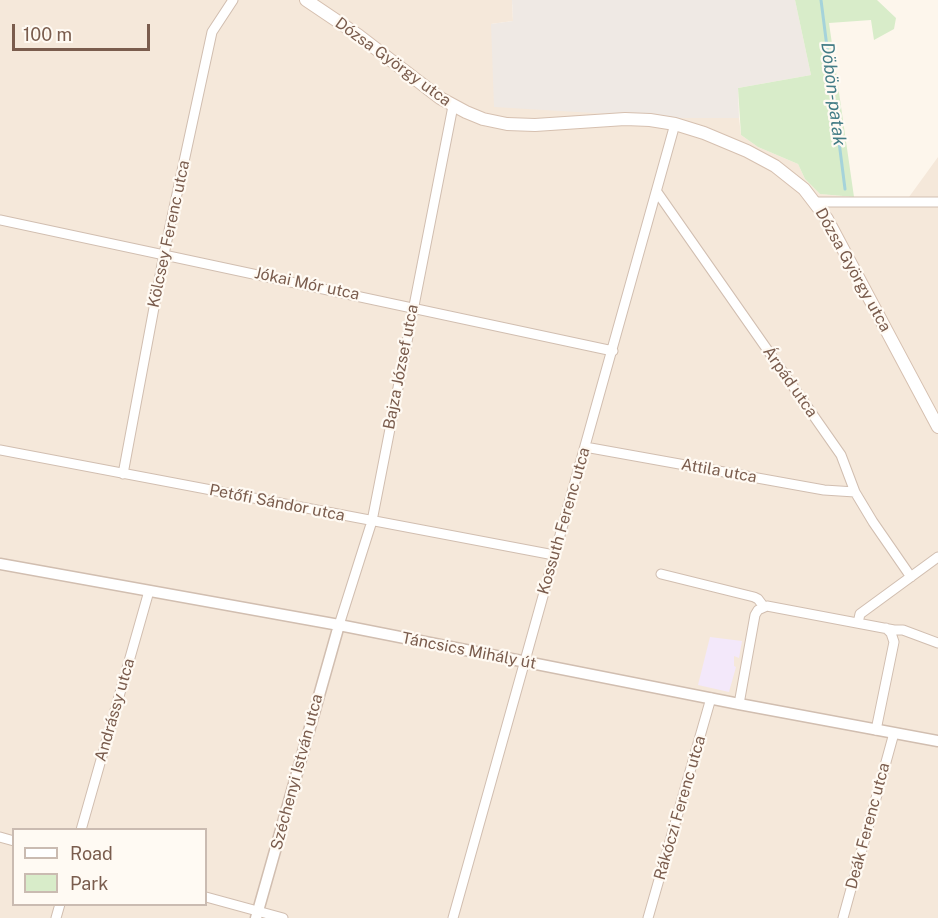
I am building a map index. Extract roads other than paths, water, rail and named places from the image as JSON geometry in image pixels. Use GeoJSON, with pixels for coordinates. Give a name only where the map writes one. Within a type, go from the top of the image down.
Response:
{"type":"FeatureCollection","features":[{"type":"Feature","properties":{"kind":"main road","name":"Dózsa György utca"},"geometry":{"type":"LineString","coordinates":[[306,0],[358,35],[428,90],[453,106],[483,118],[507,124],[535,125],[625,119],[675,124],[728,142],[775,166],[804,189],[815,202],[843,247],[938,427]]}},
{"type":"Feature","properties":{"kind":"street","name":"Kölcsey Ferenc utca"},"geometry":{"type":"LineString","coordinates":[[123,474],[164,254],[212,32],[233,0]]}},
{"type":"Feature","properties":{"kind":"street","name":"Bajza József utca"},"geometry":{"type":"LineString","coordinates":[[339,625],[372,521],[453,106]]}},
{"type":"Feature","properties":{"kind":"street","name":"Kossuth Ferenc utca"},"geometry":{"type":"LineString","coordinates":[[453,918],[675,124]]}},
{"type":"Feature","properties":{"kind":"street","name":"Árpád utca"},"geometry":{"type":"LineString","coordinates":[[657,192],[841,455],[855,492],[911,577]]}},
{"type":"Feature","properties":{"kind":"street"},"geometry":{"type":"LineString","coordinates":[[815,202],[938,202]]}},
{"type":"Feature","properties":{"kind":"street","name":"Jókai Mór utca"},"geometry":{"type":"LineString","coordinates":[[0,219],[613,351]]}},
{"type":"Feature","properties":{"kind":"street","name":"Attila utca"},"geometry":{"type":"LineString","coordinates":[[585,447],[824,490],[855,492]]}},
{"type":"Feature","properties":{"kind":"street","name":"Petőfi Sándor utca"},"geometry":{"type":"LineString","coordinates":[[0,450],[554,555]]}},
{"type":"Feature","properties":{"kind":"street"},"geometry":{"type":"LineString","coordinates":[[858,622],[860,614],[938,557]]}},
{"type":"Feature","properties":{"kind":"street","name":"Táncsics Mihály út"},"geometry":{"type":"LineString","coordinates":[[0,564],[339,625],[938,741]]}},
{"type":"Feature","properties":{"kind":"street"},"geometry":{"type":"LineString","coordinates":[[661,574],[754,597],[764,607]]}},
{"type":"Feature","properties":{"kind":"street","name":"Andrássy utca"},"geometry":{"type":"LineString","coordinates":[[82,828],[149,591]]}},
{"type":"Feature","properties":{"kind":"street"},"geometry":{"type":"LineString","coordinates":[[739,704],[755,615],[764,607],[771,605],[903,630],[938,643]]}},
{"type":"Feature","properties":{"kind":"street","name":"Széchenyi István utca"},"geometry":{"type":"LineString","coordinates":[[257,915],[339,625]]}},
{"type":"Feature","properties":{"kind":"street"},"geometry":{"type":"LineString","coordinates":[[876,730],[894,642],[891,633],[886,628]]}},
{"type":"Feature","properties":{"kind":"street","name":"Rákóczi Ferenc utca"},"geometry":{"type":"LineString","coordinates":[[648,918],[711,698]]}},
{"type":"Feature","properties":{"kind":"street","name":"Deák Ferenc utca"},"geometry":{"type":"LineString","coordinates":[[843,918],[894,733]]}},
{"type":"Feature","properties":{"kind":"street"},"geometry":{"type":"LineString","coordinates":[[207,897],[257,915],[283,918]]}},
{"type":"Feature","properties":{"kind":"waterway","name":"Döbön-patak"},"geometry":{"type":"LineString","coordinates":[[821,0],[845,189]]}}]}
